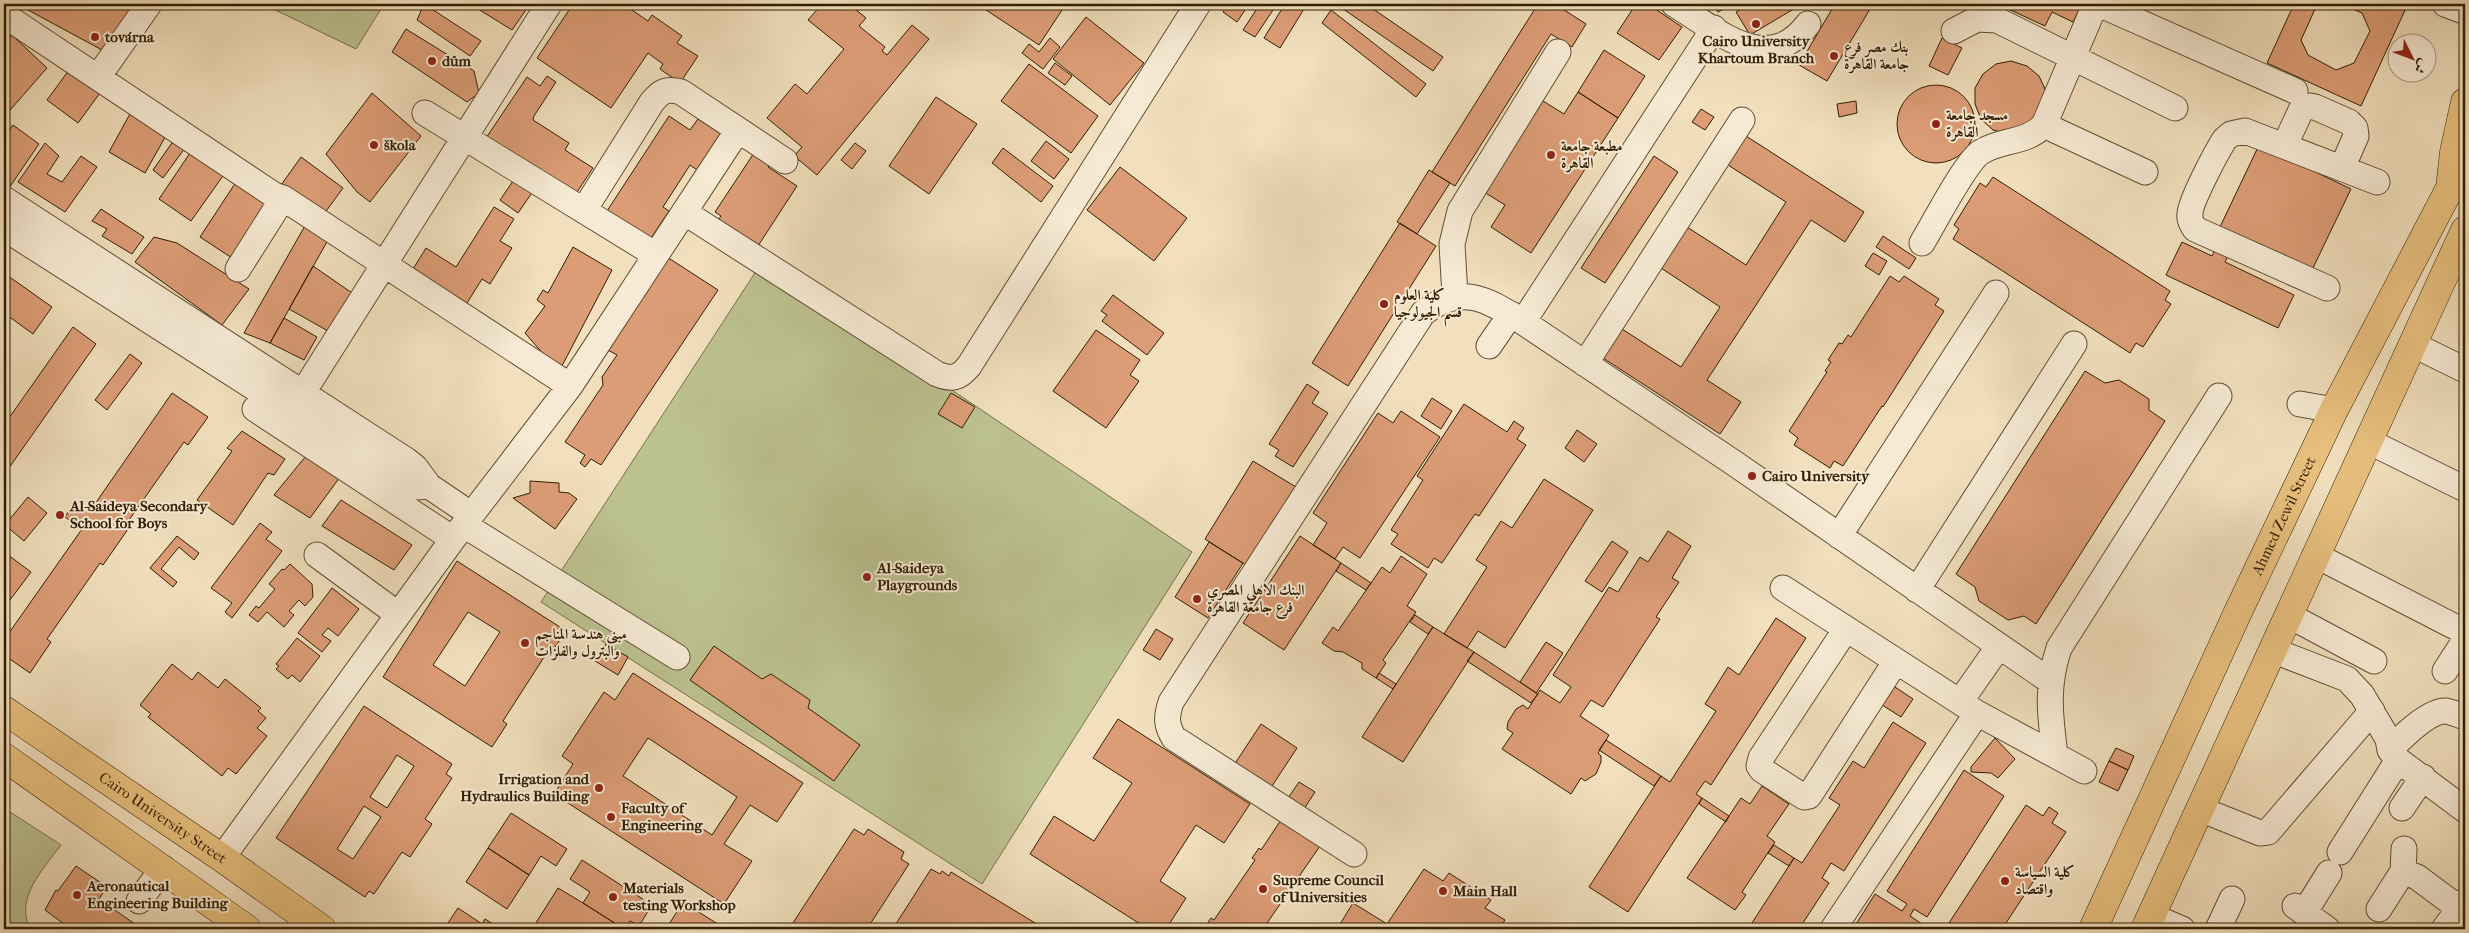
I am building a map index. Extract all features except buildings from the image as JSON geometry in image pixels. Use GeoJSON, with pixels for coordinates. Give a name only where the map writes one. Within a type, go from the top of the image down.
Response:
{"type":"FeatureCollection","features":[{"type":"Feature","properties":{"kind":"main road","name":"Ahmed Zewil Street"},"geometry":{"type":"LineString","coordinates":[[2093,929],[2238,612],[2334,410],[2450,188],[2454,152],[2465,102]]}},
{"type":"Feature","properties":{"kind":"main road"},"geometry":{"type":"LineString","coordinates":[[2450,188],[2465,154]]}},
{"type":"Feature","properties":{"kind":"main road"},"geometry":{"type":"LineString","coordinates":[[2148,923],[2315,555],[2414,346],[2465,230]]}},
{"type":"Feature","properties":{"kind":"main road","name":"Cairo University Street"},"geometry":{"type":"LineString","coordinates":[[4,710],[217,854],[322,929]]}},
{"type":"Feature","properties":{"kind":"main road"},"geometry":{"type":"LineString","coordinates":[[4,758],[163,868],[247,929]]}},
{"type":"Feature","properties":{"kind":"street"},"geometry":{"type":"LineString","coordinates":[[98,77],[149,4]]}},
{"type":"Feature","properties":{"kind":"street"},"geometry":{"type":"LineString","coordinates":[[297,401],[549,4]]}},
{"type":"Feature","properties":{"kind":"street"},"geometry":{"type":"LineString","coordinates":[[684,212],[937,374],[949,378],[961,376],[1198,4]]}},
{"type":"Feature","properties":{"kind":"street"},"geometry":{"type":"LineString","coordinates":[[1674,4],[1740,44],[1755,49],[1770,50],[1786,45],[1798,36],[1808,24]]}},
{"type":"Feature","properties":{"kind":"street"},"geometry":{"type":"LineString","coordinates":[[1922,243],[1968,167],[1980,153],[2025,139],[2044,125],[2093,6],[2098,4],[2295,91]]}},
{"type":"Feature","properties":{"kind":"street"},"geometry":{"type":"LineString","coordinates":[[4,15],[274,195],[283,198],[570,386]]}},
{"type":"Feature","properties":{"kind":"street"},"geometry":{"type":"LineString","coordinates":[[1954,31],[1977,19],[1997,20],[2174,108]]}},
{"type":"Feature","properties":{"kind":"street"},"geometry":{"type":"LineString","coordinates":[[1489,346],[1517,318],[1714,28]]}},
{"type":"Feature","properties":{"kind":"street"},"geometry":{"type":"LineString","coordinates":[[1455,296],[1452,244],[1460,211],[1558,52]]}},
{"type":"Feature","properties":{"kind":"street"},"geometry":{"type":"LineString","coordinates":[[584,210],[659,93],[670,89],[681,92],[785,161]]}},
{"type":"Feature","properties":{"kind":"street"},"geometry":{"type":"LineString","coordinates":[[2285,145],[2301,110],[2305,107],[2315,107],[2349,122],[2355,128],[2356,136],[2342,168]]}},
{"type":"Feature","properties":{"kind":"street"},"geometry":{"type":"LineString","coordinates":[[425,113],[656,255]]}},
{"type":"Feature","properties":{"kind":"street"},"geometry":{"type":"LineString","coordinates":[[1578,359],[1735,116]]}},
{"type":"Feature","properties":{"kind":"street"},"geometry":{"type":"LineString","coordinates":[[2044,125],[2145,172]]}},
{"type":"Feature","properties":{"kind":"street"},"geometry":{"type":"LineString","coordinates":[[217,854],[388,607],[570,386],[738,130]]}},
{"type":"Feature","properties":{"kind":"street"},"geometry":{"type":"LineString","coordinates":[[2327,288],[2202,234],[2191,222],[2189,214],[2192,206],[2225,139],[2231,134],[2244,131],[2285,145],[2377,182]]}},
{"type":"Feature","properties":{"kind":"street"},"geometry":{"type":"LineString","coordinates":[[238,269],[283,198]]}},
{"type":"Feature","properties":{"kind":"street"},"geometry":{"type":"LineString","coordinates":[[4,199],[297,401]]}},
{"type":"Feature","properties":{"kind":"street"},"geometry":{"type":"LineString","coordinates":[[4,228],[297,401],[406,460],[415,467],[455,525]]}},
{"type":"Feature","properties":{"kind":"street"},"geometry":{"type":"LineString","coordinates":[[1839,536],[1996,293]]}},
{"type":"Feature","properties":{"kind":"street"},"geometry":{"type":"LineString","coordinates":[[1354,854],[1174,738],[1168,727],[1166,714],[1171,702],[1424,313],[1438,302],[1455,296],[1474,296],[1491,302],[1517,318],[2050,681]]}},
{"type":"Feature","properties":{"kind":"street"},"geometry":{"type":"LineString","coordinates":[[1917,590],[2074,344]]}},
{"type":"Feature","properties":{"kind":"street"},"geometry":{"type":"LineString","coordinates":[[2414,346],[2465,370]]}},
{"type":"Feature","properties":{"kind":"street"},"geometry":{"type":"LineString","coordinates":[[2055,755],[2050,711],[2050,681],[2059,648],[2218,396]]}},
{"type":"Feature","properties":{"kind":"street"},"geometry":{"type":"LineString","coordinates":[[2300,404],[2334,410]]}},
{"type":"Feature","properties":{"kind":"street"},"geometry":{"type":"LineString","coordinates":[[254,409],[678,657]]}},
{"type":"Feature","properties":{"kind":"street"},"geometry":{"type":"LineString","coordinates":[[2368,441],[2465,489]]}},
{"type":"Feature","properties":{"kind":"street"},"geometry":{"type":"LineString","coordinates":[[217,854],[455,525]]}},
{"type":"Feature","properties":{"kind":"street"},"geometry":{"type":"LineString","coordinates":[[317,555],[388,607]]}},
{"type":"Feature","properties":{"kind":"street"},"geometry":{"type":"LineString","coordinates":[[2315,555],[2465,632]]}},
{"type":"Feature","properties":{"kind":"street"},"geometry":{"type":"LineString","coordinates":[[1783,588],[1968,707],[2084,771]]}},
{"type":"Feature","properties":{"kind":"street"},"geometry":{"type":"LineString","coordinates":[[2288,615],[2374,661]]}},
{"type":"Feature","properties":{"kind":"street"},"geometry":{"type":"LineString","coordinates":[[1846,629],[1761,758],[1759,766],[1762,770],[1804,796],[1809,796],[1896,661]]}},
{"type":"Feature","properties":{"kind":"street"},"geometry":{"type":"LineString","coordinates":[[2445,670],[2465,640]]}},
{"type":"Feature","properties":{"kind":"street"},"geometry":{"type":"LineString","coordinates":[[1834,929],[1968,707],[1999,646]]}},
{"type":"Feature","properties":{"kind":"street"},"geometry":{"type":"LineString","coordinates":[[2272,650],[2348,679],[2372,710],[2388,739],[2394,755],[2465,810]]}},
{"type":"Feature","properties":{"kind":"street"},"geometry":{"type":"LineString","coordinates":[[2200,810],[2260,833],[2268,832],[2372,710]]}},
{"type":"Feature","properties":{"kind":"street"},"geometry":{"type":"LineString","coordinates":[[2327,929],[2300,910],[2334,862],[2410,730],[2441,712],[2447,711],[2465,718]]}},
{"type":"Feature","properties":{"kind":"street"},"geometry":{"type":"LineString","coordinates":[[2402,808],[2423,777]]}},
{"type":"Feature","properties":{"kind":"street"},"geometry":{"type":"LineString","coordinates":[[2381,897],[2403,861],[2417,877],[2462,905],[2444,929]]}},
{"type":"Feature","properties":{"kind":"street"},"geometry":{"type":"LineString","coordinates":[[139,901],[163,868]]}},
{"type":"Feature","properties":{"kind":"street"},"geometry":{"type":"LineString","coordinates":[[2218,929],[2232,899]]}},
{"type":"Feature","properties":{"kind":"street"},"geometry":{"type":"LineString","coordinates":[[2148,923],[2182,929]]}},
{"type":"Feature","properties":{"kind":"green space"},"geometry":{"type":"Polygon","coordinates":[[[263,4],[384,4],[356,49],[263,4]]]}},
{"type":"Feature","properties":{"kind":"green space","name":"Al-Saideya Playgrounds"},"geometry":{"type":"Polygon","coordinates":[[[762,262],[1192,552],[982,884],[541,602],[762,262]]]}},
{"type":"Feature","properties":{"kind":"green space"},"geometry":{"type":"Polygon","coordinates":[[[4,808],[61,845],[39,874],[28,896],[26,918],[31,929],[4,929],[4,808]]]}},
{"type":"Feature","properties":{"kind":"place","name":"Cairo University Khartoum Branch"},"geometry":{"type":"Point","coordinates":[1756,24]}},
{"type":"Feature","properties":{"kind":"place","name":"továrna"},"geometry":{"type":"Point","coordinates":[95,37]}},
{"type":"Feature","properties":{"kind":"place","name":"بنك مصر فرع جامعة القاهرة"},"geometry":{"type":"Point","coordinates":[1834,56]}},
{"type":"Feature","properties":{"kind":"place","name":"dům"},"geometry":{"type":"Point","coordinates":[432,61]}},
{"type":"Feature","properties":{"kind":"place","name":"مسجد جامعة القاهرة"},"geometry":{"type":"Point","coordinates":[1936,124]}},
{"type":"Feature","properties":{"kind":"place","name":"škola"},"geometry":{"type":"Point","coordinates":[374,145]}},
{"type":"Feature","properties":{"kind":"place","name":"مطبعة جامعة القاهرة"},"geometry":{"type":"Point","coordinates":[1551,155]}},
{"type":"Feature","properties":{"kind":"place","name":"كلية العلوم قسم الجيولوجيا"},"geometry":{"type":"Point","coordinates":[1384,304]}},
{"type":"Feature","properties":{"kind":"place","name":"Cairo University"},"geometry":{"type":"Point","coordinates":[1752,476]}},
{"type":"Feature","properties":{"kind":"place","name":"Al-Saideya Secondary School for Boys"},"geometry":{"type":"Point","coordinates":[60,515]}},
{"type":"Feature","properties":{"kind":"place","name":"Al-Saideya Playgrounds"},"geometry":{"type":"Point","coordinates":[867,577]}},
{"type":"Feature","properties":{"kind":"place","name":"البنك الاهلي المصري فرع جامعة القاهرة"},"geometry":{"type":"Point","coordinates":[1197,599]}},
{"type":"Feature","properties":{"kind":"place","name":"مبنى هندسة المناجم والبترول والفلزات"},"geometry":{"type":"Point","coordinates":[525,643]}},
{"type":"Feature","properties":{"kind":"place","name":"Irrigation and Hydraulics Building"},"geometry":{"type":"Point","coordinates":[599,788]}},
{"type":"Feature","properties":{"kind":"place","name":"Faculty of Engineering"},"geometry":{"type":"Point","coordinates":[611,817]}},
{"type":"Feature","properties":{"kind":"place","name":"كلية السياسة واقتصاد"},"geometry":{"type":"Point","coordinates":[2005,881]}},
{"type":"Feature","properties":{"kind":"place","name":"Supreme Council of Universities"},"geometry":{"type":"Point","coordinates":[1263,889]}},
{"type":"Feature","properties":{"kind":"place","name":"Main Hall"},"geometry":{"type":"Point","coordinates":[1443,891]}},
{"type":"Feature","properties":{"kind":"place","name":"Aeronautical Engineering Building"},"geometry":{"type":"Point","coordinates":[77,895]}},
{"type":"Feature","properties":{"kind":"place","name":"Materials testing Workshop"},"geometry":{"type":"Point","coordinates":[613,897]}}]}
